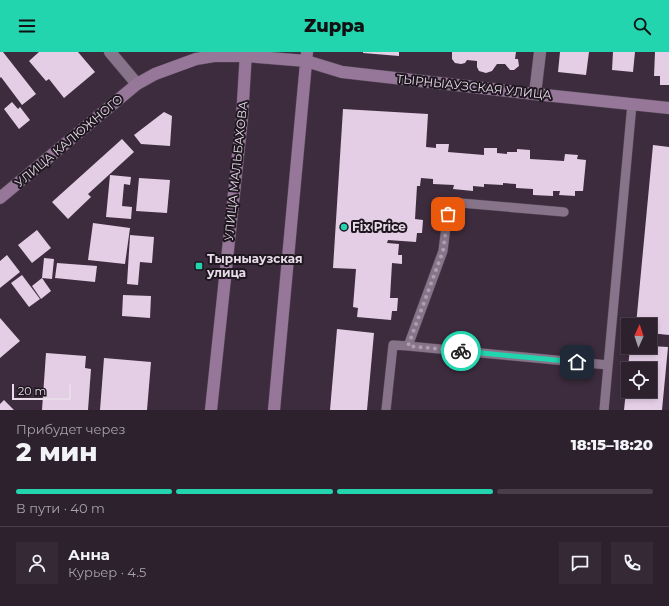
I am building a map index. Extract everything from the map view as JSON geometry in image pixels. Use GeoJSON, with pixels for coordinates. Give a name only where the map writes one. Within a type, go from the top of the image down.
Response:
{"type":"FeatureCollection","features":[{"type":"Feature","properties":{"kind":"street"},"geometry":{"type":"LineString","coordinates":[[110,52],[137,84]]}},
{"type":"Feature","properties":{"kind":"street"},"geometry":{"type":"LineString","coordinates":[[536,94],[540,52]]}},
{"type":"Feature","properties":{"kind":"street","name":"ТЫРНЫАУЗСКАЯ УЛИЦА"},"geometry":{"type":"LineString","coordinates":[[137,84],[160,72],[196,58],[246,54],[306,56],[342,72],[669,108]]}},
{"type":"Feature","properties":{"kind":"street","name":"УЛИЦА МАЛЬБАХОВА"},"geometry":{"type":"LineString","coordinates":[[211,410],[242,118],[246,54]]}},
{"type":"Feature","properties":{"kind":"street"},"geometry":{"type":"LineString","coordinates":[[274,410],[306,56]]}},
{"type":"Feature","properties":{"kind":"street","name":"УЛИЦА КАЛЮЖНОГО"},"geometry":{"type":"LineString","coordinates":[[0,198],[137,84]]}},
{"type":"Feature","properties":{"kind":"lane"},"geometry":{"type":"LineString","coordinates":[[604,410],[632,104]]}},
{"type":"Feature","properties":{"kind":"lane"},"geometry":{"type":"LineString","coordinates":[[408,346],[443,251],[449,202],[564,212]]}},
{"type":"Feature","properties":{"kind":"lane"},"geometry":{"type":"LineString","coordinates":[[386,410],[393,345],[608,365]]}},
{"type":"Feature","properties":{"kind":"building"},"geometry":{"type":"Polygon","coordinates":[[[0,52],[3,52],[36,94],[22,105],[1,77],[0,78],[0,52]]]}},
{"type":"Feature","properties":{"kind":"building"},"geometry":{"type":"Polygon","coordinates":[[[39,52],[78,52],[95,72],[64,98],[49,79],[46,81],[29,61],[39,52]]]}},
{"type":"Feature","properties":{"kind":"building"},"geometry":{"type":"Polygon","coordinates":[[[399,52],[399,56],[363,53],[399,52]]]}},
{"type":"Feature","properties":{"kind":"building"},"geometry":{"type":"Polygon","coordinates":[[[452,52],[516,52],[515,59],[518,59],[519,66],[514,70],[510,70],[505,64],[497,64],[492,71],[486,73],[479,71],[477,61],[467,60],[465,63],[461,64],[455,63],[452,59],[452,52]]]}},
{"type":"Feature","properties":{"kind":"building"},"geometry":{"type":"Polygon","coordinates":[[[560,52],[589,52],[586,75],[558,72],[560,52]]]}},
{"type":"Feature","properties":{"kind":"building"},"geometry":{"type":"Polygon","coordinates":[[[613,52],[635,52],[633,72],[612,70],[613,52]]]}},
{"type":"Feature","properties":{"kind":"building"},"geometry":{"type":"Polygon","coordinates":[[[655,52],[669,52],[669,85],[660,85],[660,76],[654,76],[655,52]]]}},
{"type":"Feature","properties":{"kind":"building"},"geometry":{"type":"Polygon","coordinates":[[[12,102],[18,109],[20,107],[30,120],[19,129],[4,109],[12,102]]]}},
{"type":"Feature","properties":{"kind":"building"},"geometry":{"type":"Polygon","coordinates":[[[343,109],[428,114],[426,147],[436,148],[436,144],[449,144],[448,152],[484,155],[484,148],[497,148],[497,153],[507,154],[507,152],[517,152],[517,149],[530,150],[530,159],[564,161],[565,154],[578,155],[577,159],[586,160],[583,191],[575,191],[575,196],[559,195],[560,191],[553,191],[553,196],[533,195],[533,189],[516,188],[516,184],[503,183],[503,185],[484,184],[484,187],[473,186],[473,191],[453,189],[454,185],[433,184],[433,179],[421,178],[420,186],[417,186],[415,219],[423,220],[422,233],[417,233],[416,242],[388,240],[387,243],[399,244],[398,255],[402,255],[402,264],[392,263],[390,298],[398,298],[397,311],[392,311],[391,320],[357,317],[358,308],[353,307],[356,269],[333,268],[343,109]]]}},
{"type":"Feature","properties":{"kind":"building"},"geometry":{"type":"Polygon","coordinates":[[[164,112],[172,116],[170,146],[141,144],[134,135],[164,112]]]}},
{"type":"Feature","properties":{"kind":"building"},"geometry":{"type":"Polygon","coordinates":[[[122,139],[134,152],[88,194],[91,197],[68,219],[52,202],[122,139]]]}},
{"type":"Feature","properties":{"kind":"building"},"geometry":{"type":"Polygon","coordinates":[[[653,145],[669,147],[669,335],[657,334],[657,318],[637,318],[653,145]]]}},
{"type":"Feature","properties":{"kind":"building"},"geometry":{"type":"Polygon","coordinates":[[[110,175],[131,177],[130,185],[124,184],[122,206],[132,207],[131,219],[106,217],[110,175]]]}},
{"type":"Feature","properties":{"kind":"building"},"geometry":{"type":"Polygon","coordinates":[[[139,178],[170,180],[167,213],[136,211],[139,178]]]}},
{"type":"Feature","properties":{"kind":"building"},"geometry":{"type":"Polygon","coordinates":[[[93,223],[130,228],[125,264],[88,260],[93,223]]]}},
{"type":"Feature","properties":{"kind":"building"},"geometry":{"type":"Polygon","coordinates":[[[37,230],[51,248],[32,263],[18,245],[37,230]]]}},
{"type":"Feature","properties":{"kind":"building"},"geometry":{"type":"Polygon","coordinates":[[[130,235],[154,237],[152,263],[140,262],[138,285],[127,284],[130,235]]]}},
{"type":"Feature","properties":{"kind":"building"},"geometry":{"type":"Polygon","coordinates":[[[7,255],[20,272],[0,288],[0,261],[7,255]]]}},
{"type":"Feature","properties":{"kind":"building"},"geometry":{"type":"Polygon","coordinates":[[[44,258],[54,259],[52,279],[42,278],[44,258]]]}},
{"type":"Feature","properties":{"kind":"building"},"geometry":{"type":"Polygon","coordinates":[[[57,263],[97,266],[95,282],[55,278],[57,263]]]}},
{"type":"Feature","properties":{"kind":"building"},"geometry":{"type":"Polygon","coordinates":[[[22,275],[40,299],[29,307],[11,283],[22,275]]]}},
{"type":"Feature","properties":{"kind":"building"},"geometry":{"type":"Polygon","coordinates":[[[42,278],[51,291],[41,299],[32,286],[42,278]]]}},
{"type":"Feature","properties":{"kind":"building"},"geometry":{"type":"Polygon","coordinates":[[[123,295],[151,296],[150,318],[122,316],[123,295]]]}},
{"type":"Feature","properties":{"kind":"building"},"geometry":{"type":"Polygon","coordinates":[[[0,318],[20,341],[0,358],[0,318]]]}},
{"type":"Feature","properties":{"kind":"building"},"geometry":{"type":"Polygon","coordinates":[[[337,329],[374,333],[367,410],[330,410],[337,329]]]}},
{"type":"Feature","properties":{"kind":"building"},"geometry":{"type":"Polygon","coordinates":[[[657,346],[668,347],[662,410],[624,410],[625,398],[657,398],[657,362],[629,362],[629,354],[657,354],[657,346]]]}},
{"type":"Feature","properties":{"kind":"building"},"geometry":{"type":"Polygon","coordinates":[[[46,353],[86,356],[85,368],[91,369],[88,410],[42,410],[46,353]]]}},
{"type":"Feature","properties":{"kind":"building"},"geometry":{"type":"Polygon","coordinates":[[[104,358],[151,362],[147,410],[100,410],[104,358]]]}},
{"type":"Feature","properties":{"kind":"building"},"geometry":{"type":"Polygon","coordinates":[[[4,400],[14,410],[0,410],[0,404],[4,400]]]}},
{"type":"Feature","properties":{"kind":"way so far"},"geometry":{"type":"LineString","coordinates":[[448,214],[443,251],[408,346],[461,351]]}},
{"type":"Feature","properties":{"kind":"place","name":"Fix Price"},"geometry":{"type":"Point","coordinates":[344,227]}},
{"type":"Feature","properties":{"kind":"place","name":"Тырныаузская улица"},"geometry":{"type":"Point","coordinates":[199,266]}},
{"type":"Feature","properties":{"kind":"route"},"geometry":{"type":"LineString","coordinates":[[461,351],[577,362]]}}]}
